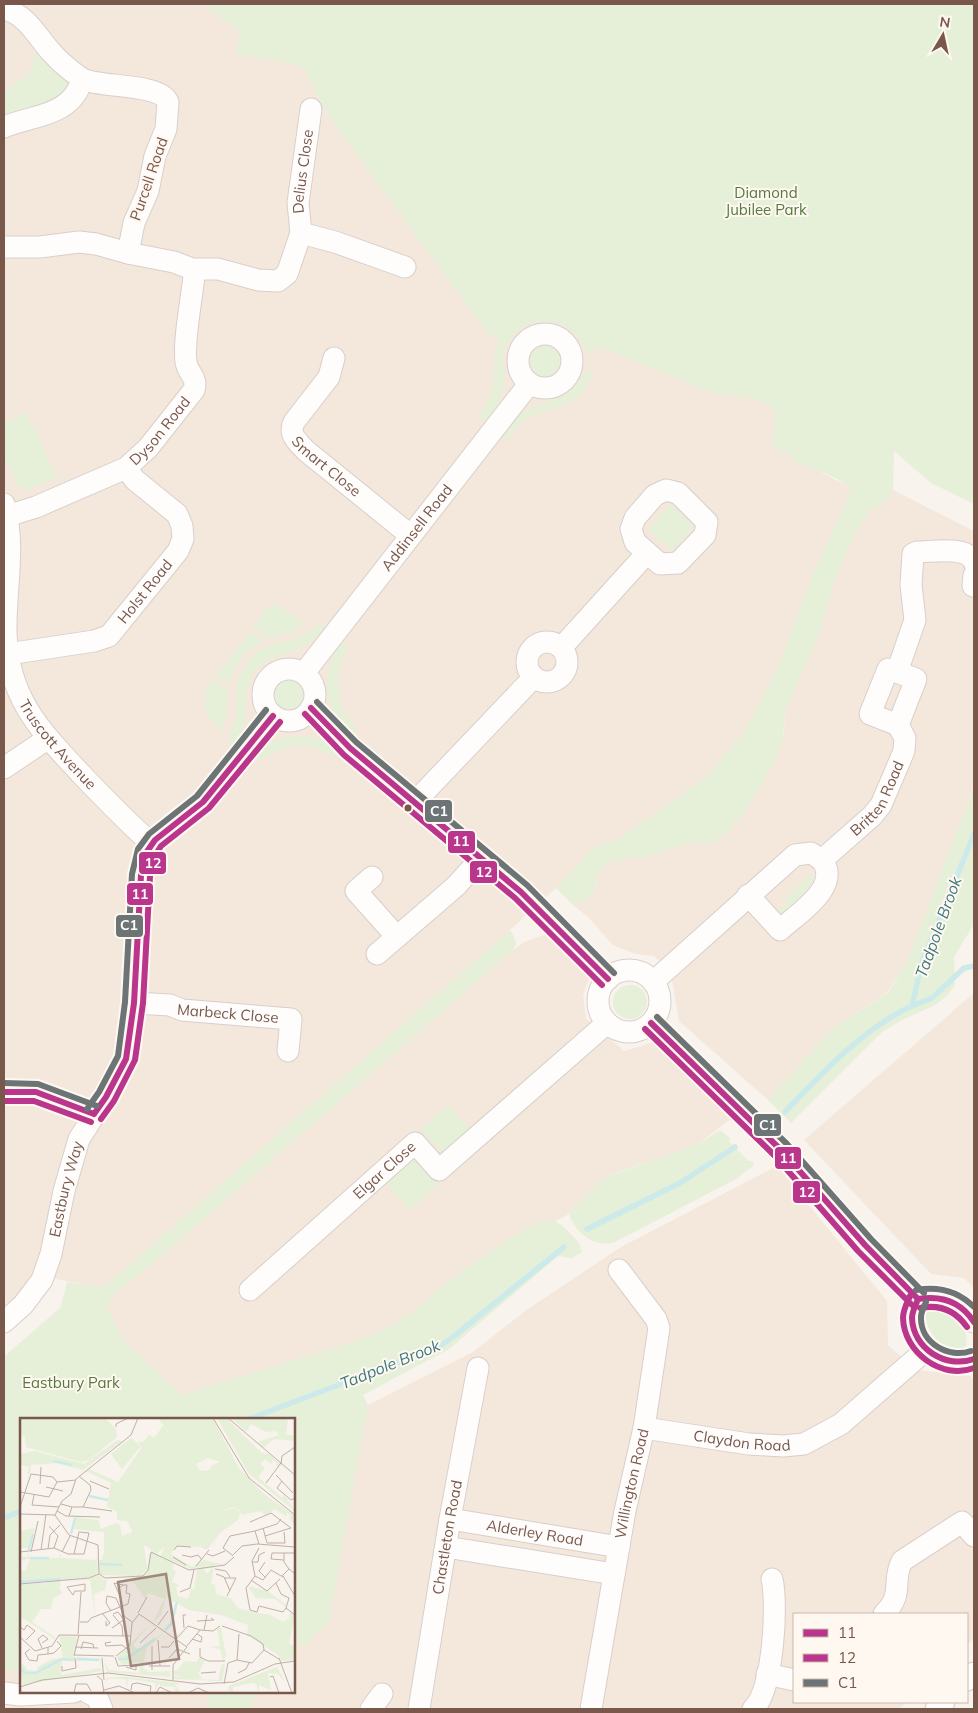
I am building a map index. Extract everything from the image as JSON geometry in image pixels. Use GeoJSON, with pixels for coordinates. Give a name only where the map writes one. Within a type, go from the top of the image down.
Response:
{"type":"FeatureCollection","features":[{"type":"Feature","properties":{"kind":"street","name":"Purcell Road"},"geometry":{"type":"LineString","coordinates":[[4,9],[15,13],[28,22],[52,53],[82,79],[91,83],[150,91],[164,96],[168,102],[166,129],[155,156],[150,185],[134,223],[128,254]]}},
{"type":"Feature","properties":{"kind":"street"},"geometry":{"type":"LineString","coordinates":[[4,128],[58,109],[75,96],[82,79]]}},
{"type":"Feature","properties":{"kind":"street","name":"Delius Close"},"geometry":{"type":"LineString","coordinates":[[192,268],[218,269],[258,280],[278,281],[288,274],[301,233],[298,203],[311,109]]}},
{"type":"Feature","properties":{"kind":"street","name":"Delius Close"},"geometry":{"type":"LineString","coordinates":[[301,233],[335,242],[405,267]]}},
{"type":"Feature","properties":{"kind":"street"},"geometry":{"type":"LineString","coordinates":[[4,247],[40,247],[79,242],[96,244],[128,254],[174,262],[192,268]]}},
{"type":"Feature","properties":{"kind":"street","name":"Dyson Road"},"geometry":{"type":"LineString","coordinates":[[5,512],[36,507],[126,468],[148,448],[194,390],[196,380],[188,367],[186,353],[194,276],[192,268]]}},
{"type":"Feature","properties":{"kind":"street","name":"Smart Close"},"geometry":{"type":"LineString","coordinates":[[334,358],[329,377],[294,422],[292,434],[304,450],[410,535]]}},
{"type":"Feature","properties":{"kind":"street","name":"Addinsell Road"},"geometry":{"type":"LineString","coordinates":[[304,673],[529,384]]}},
{"type":"Feature","properties":{"kind":"street","name":"Holst Road"},"geometry":{"type":"LineString","coordinates":[[8,654],[94,641],[109,636],[178,551],[183,533],[180,519],[171,508],[135,480],[126,468]]}},
{"type":"Feature","properties":{"kind":"street","name":"Truscott Avenue"},"geometry":{"type":"LineString","coordinates":[[5,512],[11,545],[6,620],[8,654],[17,688],[29,713],[47,739],[152,844]]}},
{"type":"Feature","properties":{"kind":"street"},"geometry":{"type":"LineString","coordinates":[[898,672],[915,620],[911,585],[913,554],[917,552],[955,552],[970,556],[974,562]]}},
{"type":"Feature","properties":{"kind":"street"},"geometry":{"type":"LineString","coordinates":[[562,647],[647,553]]}},
{"type":"Feature","properties":{"kind":"street"},"geometry":{"type":"LineString","coordinates":[[548,641],[562,647],[567,664],[564,674],[550,682],[544,682],[534,677],[527,666],[528,653],[533,646],[548,641]]}},
{"type":"Feature","properties":{"kind":"street"},"geometry":{"type":"LineString","coordinates":[[888,669],[916,679],[898,725],[870,714],[888,669]]}},
{"type":"Feature","properties":{"kind":"street"},"geometry":{"type":"LineString","coordinates":[[280,670],[296,670],[304,673],[314,686],[314,701],[311,708],[298,720],[289,721],[273,716],[264,702],[264,687],[268,679],[280,670]]}},
{"type":"Feature","properties":{"kind":"street"},"geometry":{"type":"LineString","coordinates":[[414,803],[534,677]]}},
{"type":"Feature","properties":{"kind":"street"},"geometry":{"type":"LineString","coordinates":[[311,708],[350,748],[521,892],[608,979]]}},
{"type":"Feature","properties":{"kind":"street","name":"Eastbury Way"},"geometry":{"type":"LineString","coordinates":[[4,1322],[23,1305],[42,1280],[51,1254],[74,1152],[126,1059],[134,1003],[143,860],[152,844],[203,802],[273,716]]}},
{"type":"Feature","properties":{"kind":"street","name":"Britten Road"},"geometry":{"type":"LineString","coordinates":[[822,860],[872,816],[881,805],[904,751],[905,738],[898,725]]}},
{"type":"Feature","properties":{"kind":"street"},"geometry":{"type":"LineString","coordinates":[[4,768],[47,739]]}},
{"type":"Feature","properties":{"kind":"street"},"geometry":{"type":"LineString","coordinates":[[653,982],[748,896],[795,855],[811,853],[822,860],[827,868],[828,877],[824,887],[780,930],[748,896]]}},
{"type":"Feature","properties":{"kind":"street"},"geometry":{"type":"LineString","coordinates":[[377,954],[456,886],[481,858]]}},
{"type":"Feature","properties":{"kind":"street"},"geometry":{"type":"LineString","coordinates":[[372,877],[356,890],[397,937]]}},
{"type":"Feature","properties":{"kind":"street"},"geometry":{"type":"LineString","coordinates":[[629,970],[643,974],[653,982],[658,991],[660,1001],[657,1016],[651,1023],[637,1032],[617,1030],[607,1023],[600,1012],[598,1002],[599,992],[608,979],[620,972],[629,970]]}},
{"type":"Feature","properties":{"kind":"street","name":"Marbeck Close"},"geometry":{"type":"LineString","coordinates":[[134,1003],[170,1006],[182,1010],[291,1019],[288,1050]]}},
{"type":"Feature","properties":{"kind":"street","name":"Elgar Close"},"geometry":{"type":"LineString","coordinates":[[250,1290],[415,1143],[439,1170],[607,1023]]}},
{"type":"Feature","properties":{"kind":"street"},"geometry":{"type":"LineString","coordinates":[[651,1023],[781,1150],[865,1244],[918,1299]]}},
{"type":"Feature","properties":{"kind":"street"},"geometry":{"type":"LineString","coordinates":[[4,1092],[36,1092],[94,1114]]}},
{"type":"Feature","properties":{"kind":"street","name":"Willington Road"},"geometry":{"type":"LineString","coordinates":[[591,1709],[619,1547],[644,1428],[658,1324],[619,1270]]}},
{"type":"Feature","properties":{"kind":"street"},"geometry":{"type":"LineString","coordinates":[[918,1299],[940,1297],[953,1302],[972,1314]]}},
{"type":"Feature","properties":{"kind":"street"},"geometry":{"type":"LineString","coordinates":[[918,1299],[912,1316],[914,1326],[927,1349],[944,1362],[965,1364],[974,1360]]}},
{"type":"Feature","properties":{"kind":"street","name":"Claydon Road"},"geometry":{"type":"LineString","coordinates":[[644,1428],[749,1444],[783,1446],[804,1444],[841,1424],[927,1349]]}},
{"type":"Feature","properties":{"kind":"street","name":"Chastleton Road"},"geometry":{"type":"LineString","coordinates":[[419,1709],[450,1519],[478,1368]]}},
{"type":"Feature","properties":{"kind":"street","name":"Alderley Road"},"geometry":{"type":"LineString","coordinates":[[450,1519],[619,1547]]}},
{"type":"Feature","properties":{"kind":"street"},"geometry":{"type":"LineString","coordinates":[[885,1613],[897,1595],[898,1568],[902,1561],[962,1522],[974,1536]]}},
{"type":"Feature","properties":{"kind":"street","name":"Alderley Road"},"geometry":{"type":"LineString","coordinates":[[446,1548],[614,1574]]}},
{"type":"Feature","properties":{"kind":"street"},"geometry":{"type":"LineString","coordinates":[[752,1709],[762,1698],[767,1674],[776,1609],[772,1579]]}},
{"type":"Feature","properties":{"kind":"street"},"geometry":{"type":"LineString","coordinates":[[767,1674],[793,1680]]}},
{"type":"Feature","properties":{"kind":"street"},"geometry":{"type":"LineString","coordinates":[[4,1693],[21,1695],[56,1693]]}},
{"type":"Feature","properties":{"kind":"street"},"geometry":{"type":"LineString","coordinates":[[89,1693],[97,1697],[102,1709]]}},
{"type":"Feature","properties":{"kind":"shaded area"},"geometry":{"type":"Polygon","coordinates":[[[4,4],[202,4],[240,32],[236,53],[294,64],[306,71],[324,110],[489,335],[545,308],[592,347],[608,349],[709,392],[760,400],[775,410],[773,446],[790,455],[796,464],[817,470],[848,486],[851,491],[814,572],[776,672],[743,734],[706,778],[616,840],[594,848],[556,888],[510,930],[103,1289],[34,1274],[26,1288],[4,1310],[4,4]]]}},
{"type":"Feature","properties":{"kind":"shaded area"},"geometry":{"type":"Polygon","coordinates":[[[893,490],[974,531],[974,788],[906,963],[887,993],[833,1028],[768,1100],[679,1021],[670,968],[653,956],[636,954],[613,945],[588,917],[572,904],[585,901],[596,887],[596,878],[606,862],[646,856],[685,844],[713,843],[742,816],[774,763],[783,736],[786,708],[819,635],[835,578],[857,530],[870,511],[889,499],[893,490]]]}},
{"type":"Feature","properties":{"kind":"shaded area"},"geometry":{"type":"Polygon","coordinates":[[[547,934],[591,972],[583,996],[586,1018],[624,1051],[664,1039],[737,1114],[697,1145],[613,1174],[594,1187],[569,1214],[555,1221],[544,1219],[509,1239],[443,1285],[410,1314],[372,1336],[181,1396],[124,1341],[107,1307],[113,1295],[155,1262],[513,950],[524,942],[547,934]]]}},
{"type":"Feature","properties":{"kind":"shaded area"},"geometry":{"type":"Polygon","coordinates":[[[974,993],[974,1288],[964,1278],[931,1274],[804,1140],[974,993]]]}},
{"type":"Feature","properties":{"kind":"shaded area"},"geometry":{"type":"Polygon","coordinates":[[[777,1166],[887,1301],[888,1345],[916,1370],[971,1376],[974,1380],[974,1638],[968,1644],[968,1613],[793,1613],[793,1703],[906,1703],[899,1709],[250,1709],[255,1693],[295,1693],[295,1641],[307,1645],[314,1636],[328,1625],[368,1405],[473,1352],[525,1311],[621,1247],[777,1166]]]}},
{"type":"Feature","properties":{"kind":"shaded area"},"geometry":{"type":"Polygon","coordinates":[[[4,1670],[20,1670],[20,1693],[210,1693],[206,1709],[4,1709],[4,1670]]]}},
{"type":"Feature","properties":{"kind":"green space","name":"Diamond Jubilee Park"},"geometry":{"type":"Polygon","coordinates":[[[202,4],[974,4],[974,504],[931,483],[894,451],[893,490],[889,499],[870,511],[857,530],[835,578],[819,635],[786,708],[781,747],[774,763],[742,816],[723,837],[713,843],[685,844],[646,856],[606,862],[596,878],[595,892],[585,901],[572,904],[556,888],[594,847],[616,840],[706,778],[743,734],[776,672],[814,572],[851,491],[834,477],[796,464],[790,455],[773,446],[775,410],[760,400],[709,392],[608,349],[593,348],[593,356],[572,331],[549,321],[531,324],[522,328],[509,341],[503,353],[505,380],[502,393],[486,423],[479,416],[492,393],[494,359],[499,340],[489,335],[324,110],[306,71],[294,64],[236,53],[240,32],[202,4]]]}},
{"type":"Feature","properties":{"kind":"green space"},"geometry":{"type":"Polygon","coordinates":[[[35,53],[54,72],[63,74],[70,83],[65,96],[58,95],[36,106],[4,116],[4,93],[30,72],[35,53]]]}},
{"type":"Feature","properties":{"kind":"green space"},"geometry":{"type":"Polygon","coordinates":[[[545,346],[551,347],[559,355],[559,367],[551,375],[545,376],[539,375],[531,367],[530,361],[531,355],[539,347],[545,346]]]}},
{"type":"Feature","properties":{"kind":"green space"},"geometry":{"type":"Polygon","coordinates":[[[589,371],[593,371],[587,385],[580,395],[572,401],[525,421],[506,441],[498,434],[525,411],[571,391],[582,376],[589,371]]]}},
{"type":"Feature","properties":{"kind":"green space"},"geometry":{"type":"Polygon","coordinates":[[[26,412],[57,477],[27,490],[18,486],[4,455],[4,423],[26,412]]]}},
{"type":"Feature","properties":{"kind":"green space"},"geometry":{"type":"Polygon","coordinates":[[[670,504],[695,525],[672,550],[649,530],[670,504]]]}},
{"type":"Feature","properties":{"kind":"green space"},"geometry":{"type":"Polygon","coordinates":[[[273,605],[282,608],[304,624],[292,632],[268,639],[253,627],[266,608],[273,605]]]}},
{"type":"Feature","properties":{"kind":"green space"},"geometry":{"type":"Polygon","coordinates":[[[320,624],[327,627],[304,647],[268,660],[252,674],[247,691],[245,724],[233,749],[228,744],[235,718],[237,681],[248,660],[263,648],[297,638],[320,624]]]}},
{"type":"Feature","properties":{"kind":"green space"},"geometry":{"type":"Polygon","coordinates":[[[250,632],[263,641],[241,659],[229,685],[216,676],[250,632]]]}},
{"type":"Feature","properties":{"kind":"green space"},"geometry":{"type":"Polygon","coordinates":[[[341,639],[348,645],[340,666],[339,695],[343,711],[356,728],[356,732],[351,738],[334,714],[327,691],[330,666],[341,639]]]}},
{"type":"Feature","properties":{"kind":"green space"},"geometry":{"type":"Polygon","coordinates":[[[213,679],[228,691],[226,717],[221,730],[210,718],[204,706],[205,693],[213,679]]]}},
{"type":"Feature","properties":{"kind":"green space"},"geometry":{"type":"Polygon","coordinates":[[[289,680],[300,684],[304,695],[300,706],[289,710],[278,706],[274,695],[278,684],[289,680]]]}},
{"type":"Feature","properties":{"kind":"green space"},"geometry":{"type":"Polygon","coordinates":[[[295,735],[324,740],[338,750],[337,755],[334,756],[312,747],[298,746],[279,751],[260,760],[251,756],[271,742],[295,735]]]}},
{"type":"Feature","properties":{"kind":"green space"},"geometry":{"type":"Polygon","coordinates":[[[974,788],[974,924],[954,957],[955,985],[947,996],[935,1005],[900,1021],[882,1032],[791,1123],[768,1100],[833,1028],[888,993],[906,963],[974,788]]]}},
{"type":"Feature","properties":{"kind":"green space"},"geometry":{"type":"Polygon","coordinates":[[[813,873],[815,878],[810,889],[787,910],[774,912],[773,907],[780,909],[788,902],[785,898],[813,873]]]}},
{"type":"Feature","properties":{"kind":"green space","name":"Eastbury Park"},"geometry":{"type":"Polygon","coordinates":[[[510,930],[515,940],[513,950],[155,1262],[113,1295],[107,1307],[124,1341],[182,1395],[372,1336],[410,1314],[443,1285],[509,1239],[544,1219],[555,1221],[565,1228],[579,1243],[582,1252],[572,1258],[558,1256],[449,1349],[363,1395],[368,1405],[328,1625],[314,1636],[307,1645],[295,1641],[295,1418],[20,1418],[20,1670],[4,1670],[4,1357],[61,1307],[67,1282],[103,1288],[510,930]]]}},
{"type":"Feature","properties":{"kind":"green space"},"geometry":{"type":"Polygon","coordinates":[[[630,985],[642,990],[647,1002],[642,1014],[630,1019],[618,1014],[613,1002],[618,990],[630,985]]]}},
{"type":"Feature","properties":{"kind":"green space"},"geometry":{"type":"Polygon","coordinates":[[[448,1105],[470,1129],[443,1152],[420,1130],[448,1105]]]}},
{"type":"Feature","properties":{"kind":"green space"},"geometry":{"type":"Polygon","coordinates":[[[720,1130],[730,1138],[729,1141],[747,1160],[753,1162],[753,1166],[736,1179],[613,1243],[599,1243],[586,1237],[572,1221],[569,1214],[606,1177],[697,1145],[720,1130]]]}},
{"type":"Feature","properties":{"kind":"green space"},"geometry":{"type":"Polygon","coordinates":[[[410,1160],[418,1162],[438,1185],[410,1210],[384,1181],[410,1160]]]}},
{"type":"Feature","properties":{"kind":"green space"},"geometry":{"type":"Polygon","coordinates":[[[932,1308],[946,1312],[963,1327],[967,1341],[965,1348],[950,1349],[937,1340],[928,1326],[926,1318],[925,1311],[932,1308]]]}},
{"type":"Feature","properties":{"kind":"green space"},"geometry":{"type":"Polygon","coordinates":[[[210,1693],[255,1693],[250,1709],[206,1709],[210,1693]]]}},
{"type":"Feature","properties":{"kind":"waterway","name":"Tadpole Brook"},"geometry":{"type":"LineString","coordinates":[[785,1112],[844,1053],[878,1026],[912,1006],[922,962],[974,834]]}},
{"type":"Feature","properties":{"kind":"waterway"},"geometry":{"type":"LineString","coordinates":[[912,1006],[932,998],[964,968],[974,966]]}},
{"type":"Feature","properties":{"kind":"waterway","name":"Tadpole Brook"},"geometry":{"type":"LineString","coordinates":[[587,1229],[680,1183],[735,1147]]}},
{"type":"Feature","properties":{"kind":"waterway","name":"Tadpole Brook"},"geometry":{"type":"LineString","coordinates":[[252,1418],[438,1347],[564,1247]]}},
{"type":"Feature","properties":{"kind":"waterway","name":"Tadpole Brook"},"geometry":{"type":"LineString","coordinates":[[4,1518],[20,1511]]}},
{"type":"Feature","properties":{"kind":"transit line","name":"C1"},"geometry":{"type":"LineString","coordinates":[[317,702],[356,742],[527,885],[614,973]]}},
{"type":"Feature","properties":{"kind":"transit line","name":"11"},"geometry":{"type":"LineString","coordinates":[[311,708],[350,748],[521,892],[608,979]]}},
{"type":"Feature","properties":{"kind":"transit line","name":"C1"},"geometry":{"type":"LineString","coordinates":[[87,1109],[99,1092],[118,1056],[125,1002],[132,874],[138,849],[149,834],[197,796],[266,710]]}},
{"type":"Feature","properties":{"kind":"transit line","name":"12"},"geometry":{"type":"LineString","coordinates":[[305,714],[344,755],[515,898],[602,985]]}},
{"type":"Feature","properties":{"kind":"transit line","name":"11"},"geometry":{"type":"LineString","coordinates":[[94,1114],[106,1097],[126,1059],[134,1003],[141,875],[146,853],[155,840],[203,802],[273,716]]}},
{"type":"Feature","properties":{"kind":"transit line","name":"12"},"geometry":{"type":"LineString","coordinates":[[101,1119],[114,1101],[135,1060],[143,1003],[150,876],[154,857],[161,846],[209,808],[280,722]]}},
{"type":"Feature","properties":{"kind":"transit line","name":"C1"},"geometry":{"type":"LineString","coordinates":[[657,1017],[787,1144],[871,1239],[924,1293]]}},
{"type":"Feature","properties":{"kind":"transit line","name":"11"},"geometry":{"type":"LineString","coordinates":[[651,1023],[781,1150],[865,1245],[918,1299]]}},
{"type":"Feature","properties":{"kind":"transit line","name":"12"},"geometry":{"type":"LineString","coordinates":[[645,1029],[775,1156],[858,1251],[912,1305]]}},
{"type":"Feature","properties":{"kind":"transit line","name":"C1"},"geometry":{"type":"LineString","coordinates":[[4,1083],[38,1084],[97,1106]]}},
{"type":"Feature","properties":{"kind":"transit line","name":"11"},"geometry":{"type":"LineString","coordinates":[[4,1092],[36,1092],[94,1114]]}},
{"type":"Feature","properties":{"kind":"transit line","name":"12"},"geometry":{"type":"LineString","coordinates":[[4,1101],[34,1101],[91,1122]]}},
{"type":"Feature","properties":{"kind":"transit line","name":"C1"},"geometry":{"type":"LineString","coordinates":[[916,1290],[940,1289],[947,1291],[961,1297],[974,1307]]}},
{"type":"Feature","properties":{"kind":"transit line","name":"12"},"geometry":{"type":"LineString","coordinates":[[910,1296],[904,1309],[903,1318],[905,1331],[917,1352],[927,1361],[938,1367],[962,1371],[974,1368]]}},
{"type":"Feature","properties":{"kind":"transit line","name":"11"},"geometry":{"type":"LineString","coordinates":[[918,1299],[912,1318],[918,1339],[925,1347],[942,1359],[953,1361],[974,1359]]}},
{"type":"Feature","properties":{"kind":"transit line","name":"11"},"geometry":{"type":"LineString","coordinates":[[918,1299],[943,1299],[963,1309],[974,1322]]}},
{"type":"Feature","properties":{"kind":"transit line","name":"C1"},"geometry":{"type":"LineString","coordinates":[[926,1302],[921,1315],[922,1326],[925,1334],[931,1341],[945,1351],[954,1353],[971,1351]]}},
{"type":"Feature","properties":{"kind":"transit line","name":"12"},"geometry":{"type":"LineString","coordinates":[[920,1308],[934,1307],[952,1312],[967,1327]]}}]}
